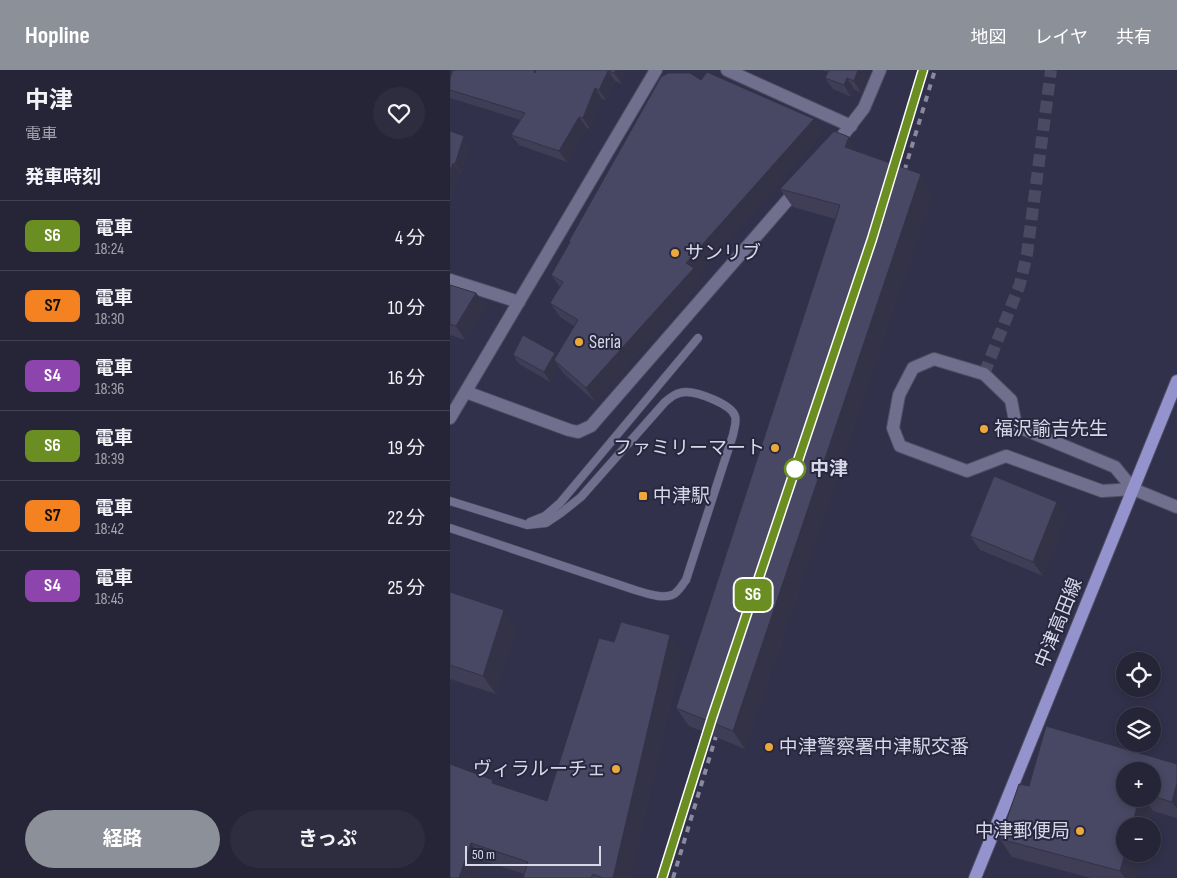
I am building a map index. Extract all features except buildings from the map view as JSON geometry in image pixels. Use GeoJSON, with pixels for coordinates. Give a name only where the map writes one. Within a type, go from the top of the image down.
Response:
{"type":"FeatureCollection","features":[{"type":"Feature","properties":{"kind":"main road","name":"中津高田線"},"geometry":{"type":"LineString","coordinates":[[975,878],[1177,382]]}},
{"type":"Feature","properties":{"kind":"street"},"geometry":{"type":"LineString","coordinates":[[450,418],[656,70]]}},
{"type":"Feature","properties":{"kind":"street"},"geometry":{"type":"LineString","coordinates":[[727,70],[850,126]]}},
{"type":"Feature","properties":{"kind":"street"},"geometry":{"type":"LineString","coordinates":[[823,159],[864,108],[880,70]]}},
{"type":"Feature","properties":{"kind":"street"},"geometry":{"type":"LineString","coordinates":[[466,392],[569,430],[578,432],[591,426],[804,182]]}},
{"type":"Feature","properties":{"kind":"street"},"geometry":{"type":"LineString","coordinates":[[450,280],[519,302]]}},
{"type":"Feature","properties":{"kind":"street"},"geometry":{"type":"LineString","coordinates":[[1133,489],[1115,467],[1016,426],[1011,400],[984,374],[934,359],[914,368],[899,395],[893,428],[900,446],[967,471],[1006,456],[1102,491],[1133,489],[1177,507]]}},
{"type":"Feature","properties":{"kind":"lane"},"geometry":{"type":"LineString","coordinates":[[520,523],[529,523],[545,516],[560,503],[698,338]]}},
{"type":"Feature","properties":{"kind":"lane"},"geometry":{"type":"LineString","coordinates":[[450,501],[528,525],[546,523],[571,506],[590,487],[672,396],[678,393],[693,393],[719,402],[734,413],[736,418],[733,435],[686,580],[679,590],[672,595],[654,595],[635,590],[450,528]]}},
{"type":"Feature","properties":{"kind":"tunnel"},"geometry":{"type":"LineString","coordinates":[[984,374],[1020,284],[1027,254],[1051,70]]}},
{"type":"Feature","properties":{"kind":"railway"},"geometry":{"type":"LineString","coordinates":[[891,177],[923,70]]}},
{"type":"Feature","properties":{"kind":"railway"},"geometry":{"type":"LineString","coordinates":[[901,182],[935,70]]}},
{"type":"Feature","properties":{"kind":"railway"},"geometry":{"type":"LineString","coordinates":[[662,878],[711,721]]}},
{"type":"Feature","properties":{"kind":"railway"},"geometry":{"type":"LineString","coordinates":[[673,878],[720,723]]}},
{"type":"Feature","properties":{"kind":"train","name":"S6"},"geometry":{"type":"LineString","coordinates":[[662,878],[712,718],[872,239],[923,70]]}},
{"type":"Feature","properties":{"kind":"place","name":"サンリブ"},"geometry":{"type":"Point","coordinates":[675,253]}},
{"type":"Feature","properties":{"kind":"place","name":"Seria"},"geometry":{"type":"Point","coordinates":[579,342]}},
{"type":"Feature","properties":{"kind":"place","name":"福沢諭吉先生"},"geometry":{"type":"Point","coordinates":[984,429]}},
{"type":"Feature","properties":{"kind":"place","name":"ファミリーマート"},"geometry":{"type":"Point","coordinates":[775,448]}},
{"type":"Feature","properties":{"kind":"place","name":"中津"},"geometry":{"type":"Point","coordinates":[795,469]}},
{"type":"Feature","properties":{"kind":"place","name":"中津駅"},"geometry":{"type":"Point","coordinates":[643,496]}},
{"type":"Feature","properties":{"kind":"place","name":"中津警察署中津駅交番"},"geometry":{"type":"Point","coordinates":[769,747]}},
{"type":"Feature","properties":{"kind":"place","name":"ヴィラルーチェ"},"geometry":{"type":"Point","coordinates":[616,769]}},
{"type":"Feature","properties":{"kind":"place","name":"中津郵便局"},"geometry":{"type":"Point","coordinates":[1080,831]}}]}
